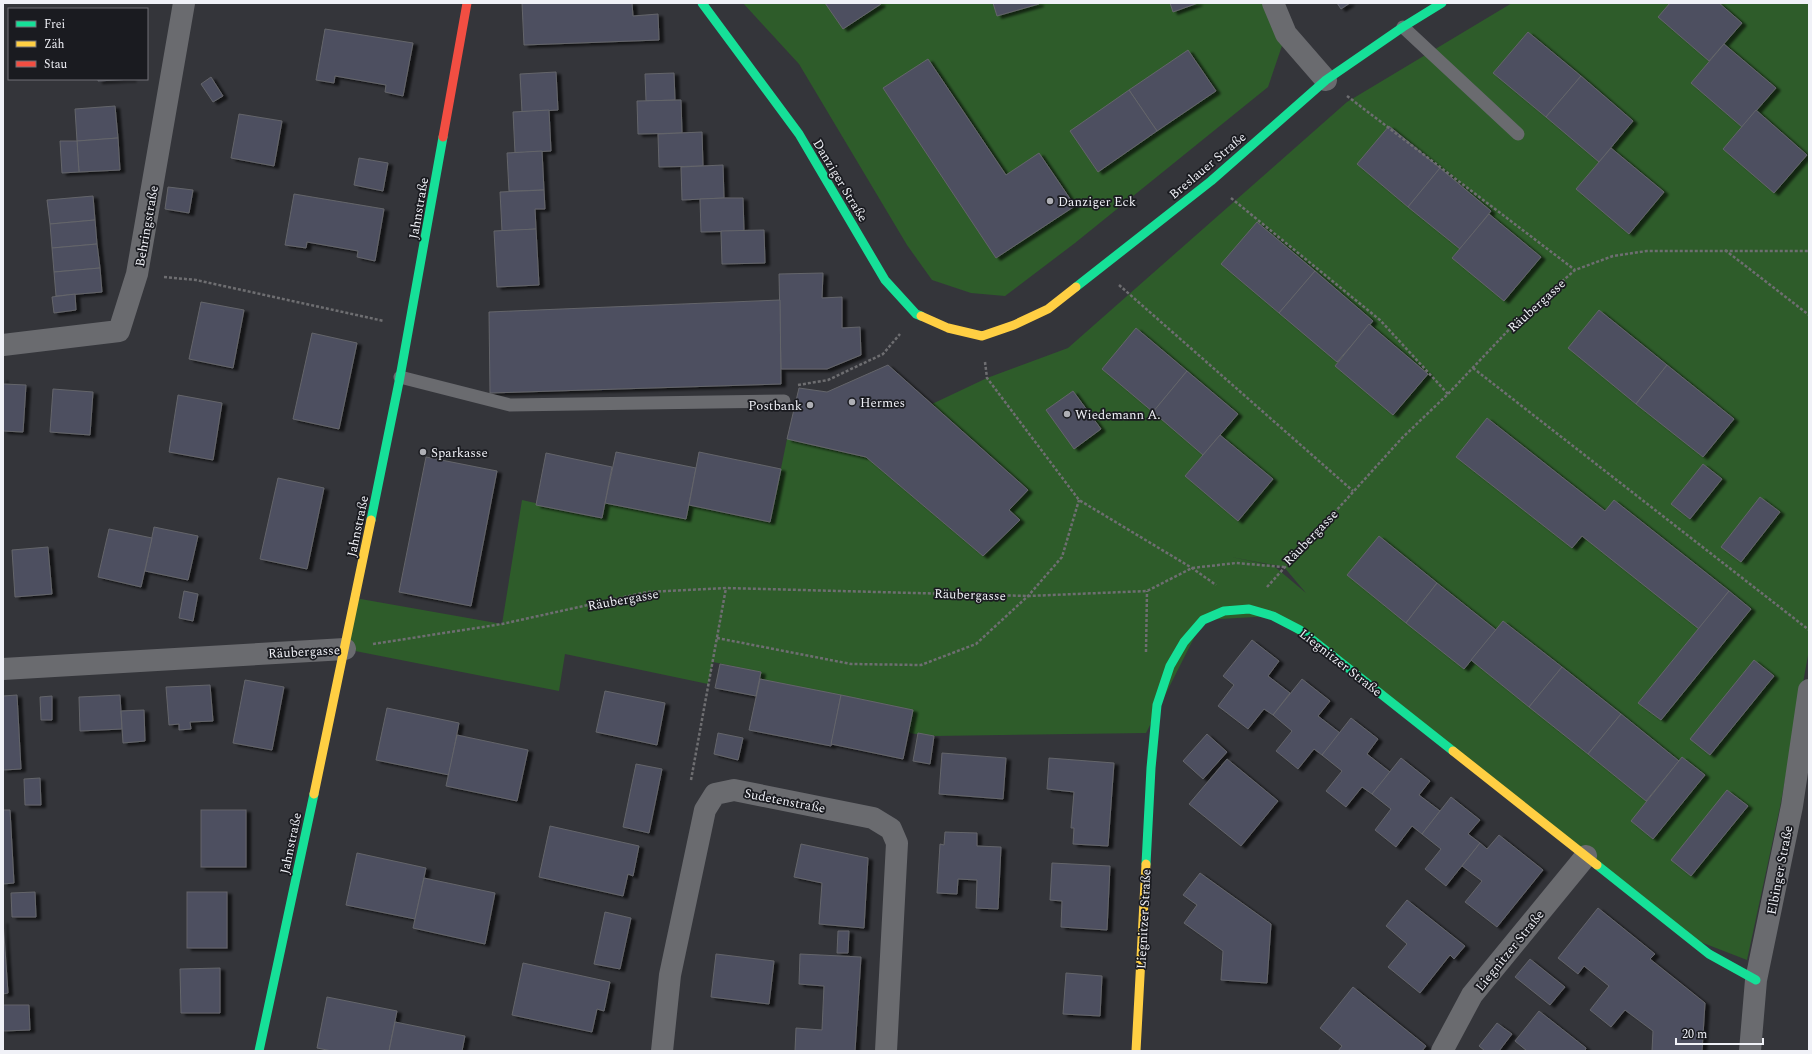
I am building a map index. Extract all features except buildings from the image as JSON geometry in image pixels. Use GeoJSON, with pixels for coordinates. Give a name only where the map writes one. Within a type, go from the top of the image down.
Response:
{"type":"FeatureCollection","features":[{"type":"Feature","properties":{"kind":"street","name":"Behringstraße"},"geometry":{"type":"LineString","coordinates":[[3,345],[119,331],[137,274],[184,3]]}},
{"type":"Feature","properties":{"kind":"street","name":"Jahnstraße"},"geometry":{"type":"LineString","coordinates":[[259,1051],[345,649],[410,327],[467,3]]}},
{"type":"Feature","properties":{"kind":"street","name":"Danziger Straße"},"geometry":{"type":"LineString","coordinates":[[702,3],[799,134],[885,280],[916,314],[948,328],[982,336]]}},
{"type":"Feature","properties":{"kind":"street"},"geometry":{"type":"LineString","coordinates":[[1274,3],[1286,34],[1326,80]]}},
{"type":"Feature","properties":{"kind":"street","name":"Breslauer Straße"},"geometry":{"type":"LineString","coordinates":[[982,336],[1014,325],[1048,309],[1101,269],[1210,181],[1326,80],[1403,27],[1442,3]]}},
{"type":"Feature","properties":{"kind":"street","name":"Liegnitzer Straße"},"geometry":{"type":"LineString","coordinates":[[1136,1051],[1151,768],[1158,705],[1170,666],[1184,642],[1203,620],[1224,611],[1249,609],[1273,616],[1300,630],[1709,954],[1756,980]]}},
{"type":"Feature","properties":{"kind":"street","name":"Räubergasse"},"geometry":{"type":"LineString","coordinates":[[3,669],[345,649]]}},
{"type":"Feature","properties":{"kind":"street","name":"Elbinger Straße"},"geometry":{"type":"LineString","coordinates":[[1750,1051],[1756,980],[1800,806],[1809,690]]}},
{"type":"Feature","properties":{"kind":"street","name":"Sudetenstraße"},"geometry":{"type":"LineString","coordinates":[[715,794],[734,790],[873,818],[891,829],[897,843],[886,1051]]}},
{"type":"Feature","properties":{"kind":"street"},"geometry":{"type":"LineString","coordinates":[[662,1051],[670,975],[705,810],[715,794]]}},
{"type":"Feature","properties":{"kind":"street","name":"Liegnitzer Straße"},"geometry":{"type":"LineString","coordinates":[[1442,1051],[1472,996],[1586,856]]}},
{"type":"Feature","properties":{"kind":"lane"},"geometry":{"type":"LineString","coordinates":[[1403,27],[1518,134]]}},
{"type":"Feature","properties":{"kind":"lane"},"geometry":{"type":"LineString","coordinates":[[400,377],[510,406],[784,401]]}},
{"type":"Feature","properties":{"kind":"path"},"geometry":{"type":"LineString","coordinates":[[1326,80],[1575,270]]}},
{"type":"Feature","properties":{"kind":"path"},"geometry":{"type":"LineString","coordinates":[[1210,181],[1380,320],[1448,394]]}},
{"type":"Feature","properties":{"kind":"path"},"geometry":{"type":"LineString","coordinates":[[1725,250],[1809,315]]}},
{"type":"Feature","properties":{"kind":"path","name":"Räubergasse"},"geometry":{"type":"LineString","coordinates":[[345,649],[502,624],[648,592],[726,588],[1028,596],[1147,591],[1192,568],[1236,563],[1284,567],[1402,438],[1448,394],[1518,320],[1575,270],[1613,256],[1647,251],[1809,251]]}},
{"type":"Feature","properties":{"kind":"path"},"geometry":{"type":"LineString","coordinates":[[1101,269],[1353,491]]}},
{"type":"Feature","properties":{"kind":"path"},"geometry":{"type":"LineString","coordinates":[[137,274],[196,280],[410,327]]}},
{"type":"Feature","properties":{"kind":"path"},"geometry":{"type":"LineString","coordinates":[[796,385],[828,380],[883,354],[916,314]]}},
{"type":"Feature","properties":{"kind":"path"},"geometry":{"type":"LineString","coordinates":[[982,336],[987,378],[1079,500],[1192,568]]}},
{"type":"Feature","properties":{"kind":"path"},"geometry":{"type":"LineString","coordinates":[[1473,368],[1809,630]]}},
{"type":"Feature","properties":{"kind":"path"},"geometry":{"type":"LineString","coordinates":[[717,638],[850,664],[921,665],[976,644],[1028,596],[1062,556],[1079,500]]}},
{"type":"Feature","properties":{"kind":"path"},"geometry":{"type":"LineString","coordinates":[[715,794],[691,780],[726,588]]}},
{"type":"Feature","properties":{"kind":"green space"},"geometry":{"type":"Polygon","coordinates":[[[743,3],[1273,3],[1286,34],[1268,87],[1075,243],[1005,296],[971,293],[932,280],[907,245],[799,64],[743,3]]]}},
{"type":"Feature","properties":{"kind":"green space"},"geometry":{"type":"Polygon","coordinates":[[[1512,3],[1809,3],[1809,650],[1780,807],[1747,960],[1698,941],[1273,616],[1203,620],[1146,733],[934,736],[908,733],[913,710],[760,679],[761,672],[713,662],[708,684],[565,654],[559,691],[345,649],[355,598],[502,624],[522,500],[602,518],[605,503],[689,505],[770,522],[787,439],[866,457],[983,556],[1009,510],[1028,490],[932,404],[987,378],[1068,348],[1347,102],[1512,3]],[[1231,557],[1274,566],[1306,593],[1284,567],[1231,557]]]}},
{"type":"Feature","properties":{"kind":"traffic: fast"},"geometry":{"type":"LineString","coordinates":[[702,3],[799,134],[885,280],[916,314],[921,316]]}},
{"type":"Feature","properties":{"kind":"traffic: fast"},"geometry":{"type":"LineString","coordinates":[[1076,287],[1211,181],[1326,80],[1403,27],[1442,3]]}},
{"type":"Feature","properties":{"kind":"traffic: fast"},"geometry":{"type":"LineString","coordinates":[[371,520],[400,377],[443,137]]}},
{"type":"Feature","properties":{"kind":"traffic: fast"},"geometry":{"type":"LineString","coordinates":[[1146,864],[1151,768],[1157,705],[1170,666],[1184,642],[1203,620],[1224,611],[1249,609],[1273,616],[1300,630],[1453,751]]}},
{"type":"Feature","properties":{"kind":"traffic: fast"},"geometry":{"type":"LineString","coordinates":[[259,1051],[314,794]]}},
{"type":"Feature","properties":{"kind":"traffic: fast"},"geometry":{"type":"LineString","coordinates":[[1597,865],[1709,954],[1756,980]]}},
{"type":"Feature","properties":{"kind":"traffic: slow"},"geometry":{"type":"LineString","coordinates":[[921,316],[948,328],[982,336],[1014,325],[1048,309],[1076,287]]}},
{"type":"Feature","properties":{"kind":"traffic: slow"},"geometry":{"type":"LineString","coordinates":[[314,794],[371,520]]}},
{"type":"Feature","properties":{"kind":"traffic: slow"},"geometry":{"type":"LineString","coordinates":[[1453,751],[1597,865]]}},
{"type":"Feature","properties":{"kind":"traffic: slow"},"geometry":{"type":"LineString","coordinates":[[1136,1051],[1146,864]]}},
{"type":"Feature","properties":{"kind":"traffic: jam"},"geometry":{"type":"LineString","coordinates":[[443,137],[467,3]]}},
{"type":"Feature","properties":{"kind":"place","name":"Danziger Eck"},"geometry":{"type":"Point","coordinates":[1050,201]}},
{"type":"Feature","properties":{"kind":"place","name":"Hermes"},"geometry":{"type":"Point","coordinates":[852,402]}},
{"type":"Feature","properties":{"kind":"place","name":"Postbank"},"geometry":{"type":"Point","coordinates":[810,405]}},
{"type":"Feature","properties":{"kind":"place","name":"Wiedemann A."},"geometry":{"type":"Point","coordinates":[1067,414]}},
{"type":"Feature","properties":{"kind":"place","name":"Sparkasse"},"geometry":{"type":"Point","coordinates":[423,452]}}]}
